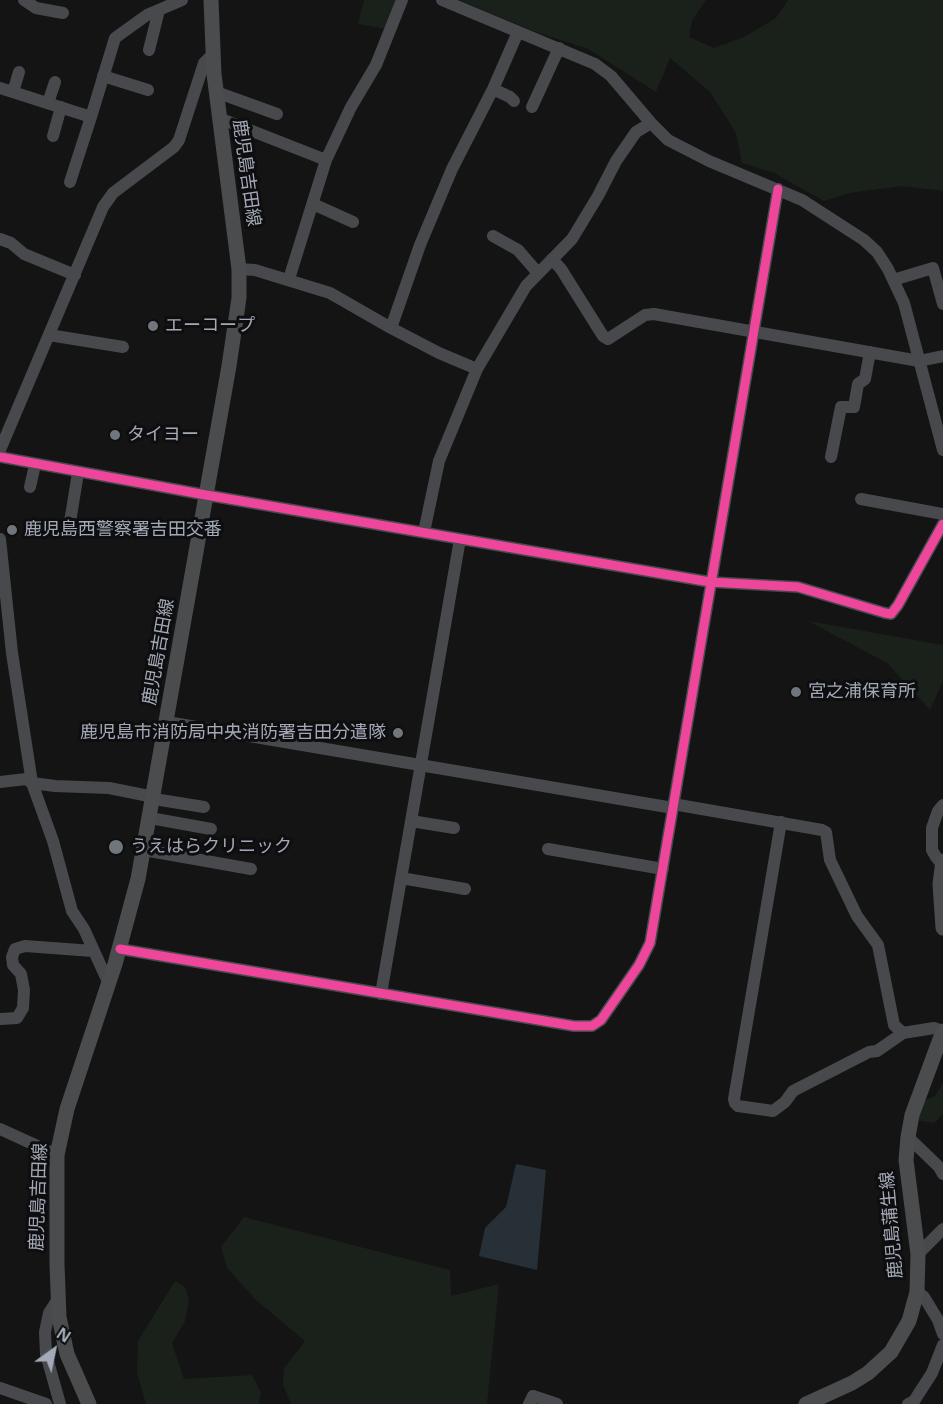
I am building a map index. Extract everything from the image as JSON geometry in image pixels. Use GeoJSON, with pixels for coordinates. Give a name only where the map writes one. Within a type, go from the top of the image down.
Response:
{"type":"FeatureCollection","features":[{"type":"Feature","properties":{"kind":"main road","name":"鹿児島吉田線"},"geometry":{"type":"LineString","coordinates":[[89,1404],[67,1354],[59,1317],[57,1155],[67,1109],[120,949],[144,850],[237,318],[238,269],[212,55],[211,0]]}},
{"type":"Feature","properties":{"kind":"main road"},"geometry":{"type":"LineString","coordinates":[[943,863],[940,884],[943,928]]}},
{"type":"Feature","properties":{"kind":"main road","name":"鹿児島蒲生線"},"geometry":{"type":"LineString","coordinates":[[806,1404],[852,1383],[880,1363],[891,1352],[909,1321],[917,1292],[918,1254],[906,1160],[908,1137],[912,1115],[943,1031]]}},
{"type":"Feature","properties":{"kind":"street"},"geometry":{"type":"LineString","coordinates":[[24,0],[36,8],[63,13]]}},
{"type":"Feature","properties":{"kind":"street"},"geometry":{"type":"LineString","coordinates":[[70,182],[116,38],[147,15],[182,0]]}},
{"type":"Feature","properties":{"kind":"street"},"geometry":{"type":"LineString","coordinates":[[289,279],[326,160],[351,107],[376,65],[402,0]]}},
{"type":"Feature","properties":{"kind":"street"},"geometry":{"type":"LineString","coordinates":[[442,0],[595,64],[611,76],[668,140],[687,151],[817,208],[864,240],[877,252],[903,303],[943,450]]}},
{"type":"Feature","properties":{"kind":"street"},"geometry":{"type":"LineString","coordinates":[[149,50],[159,10]]}},
{"type":"Feature","properties":{"kind":"street"},"geometry":{"type":"LineString","coordinates":[[391,328],[420,245],[447,180],[493,89],[518,32]]}},
{"type":"Feature","properties":{"kind":"street"},"geometry":{"type":"LineString","coordinates":[[532,107],[559,48]]}},
{"type":"Feature","properties":{"kind":"street"},"geometry":{"type":"LineString","coordinates":[[0,450],[103,207],[113,193],[174,147],[179,140],[204,63],[212,55]]}},
{"type":"Feature","properties":{"kind":"street"},"geometry":{"type":"LineString","coordinates":[[13,92],[19,72]]}},
{"type":"Feature","properties":{"kind":"street"},"geometry":{"type":"LineString","coordinates":[[104,76],[148,90]]}},
{"type":"Feature","properties":{"kind":"street"},"geometry":{"type":"LineString","coordinates":[[48,103],[55,82]]}},
{"type":"Feature","properties":{"kind":"street"},"geometry":{"type":"LineString","coordinates":[[0,88],[91,117]]}},
{"type":"Feature","properties":{"kind":"street"},"geometry":{"type":"LineString","coordinates":[[493,89],[514,101]]}},
{"type":"Feature","properties":{"kind":"street"},"geometry":{"type":"LineString","coordinates":[[216,92],[277,114]]}},
{"type":"Feature","properties":{"kind":"street"},"geometry":{"type":"LineString","coordinates":[[53,136],[61,107]]}},
{"type":"Feature","properties":{"kind":"street"},"geometry":{"type":"LineString","coordinates":[[219,118],[326,160]]}},
{"type":"Feature","properties":{"kind":"street"},"geometry":{"type":"LineString","coordinates":[[424,532],[439,461],[477,369],[526,286],[579,228],[616,161],[636,132],[651,123]]}},
{"type":"Feature","properties":{"kind":"street"},"geometry":{"type":"LineString","coordinates":[[120,949],[574,1026],[597,1024],[612,1006],[646,954],[652,933],[778,189]]}},
{"type":"Feature","properties":{"kind":"street"},"geometry":{"type":"LineString","coordinates":[[313,204],[353,222]]}},
{"type":"Feature","properties":{"kind":"street"},"geometry":{"type":"LineString","coordinates":[[493,236],[518,250],[538,273]]}},
{"type":"Feature","properties":{"kind":"street"},"geometry":{"type":"LineString","coordinates":[[0,239],[11,243],[24,254],[75,275]]}},
{"type":"Feature","properties":{"kind":"street"},"geometry":{"type":"LineString","coordinates":[[552,259],[574,286],[606,338],[612,338],[645,315],[654,315],[919,361],[943,356]]}},
{"type":"Feature","properties":{"kind":"street"},"geometry":{"type":"LineString","coordinates":[[893,280],[933,268],[943,304]]}},
{"type":"Feature","properties":{"kind":"street"},"geometry":{"type":"LineString","coordinates":[[238,269],[255,270],[330,293],[439,353],[477,369]]}},
{"type":"Feature","properties":{"kind":"street"},"geometry":{"type":"LineString","coordinates":[[49,335],[123,347]]}},
{"type":"Feature","properties":{"kind":"street"},"geometry":{"type":"LineString","coordinates":[[831,457],[841,407],[854,407],[858,384],[865,380],[870,352]]}},
{"type":"Feature","properties":{"kind":"street"},"geometry":{"type":"LineString","coordinates":[[0,458],[710,582],[798,587],[863,608],[891,614],[943,524]]}},
{"type":"Feature","properties":{"kind":"street"},"geometry":{"type":"LineString","coordinates":[[30,487],[35,465]]}},
{"type":"Feature","properties":{"kind":"street"},"geometry":{"type":"LineString","coordinates":[[70,522],[78,473]]}},
{"type":"Feature","properties":{"kind":"street"},"geometry":{"type":"LineString","coordinates":[[861,499],[943,514]]}},
{"type":"Feature","properties":{"kind":"street"},"geometry":{"type":"LineString","coordinates":[[0,539],[12,653],[32,783],[53,841],[72,911],[84,929],[109,984]]}},
{"type":"Feature","properties":{"kind":"street"},"geometry":{"type":"LineString","coordinates":[[381,994],[460,539]]}},
{"type":"Feature","properties":{"kind":"street"},"geometry":{"type":"LineString","coordinates":[[166,722],[781,822],[826,832],[830,860],[857,916],[878,945],[894,1025],[903,1033]]}},
{"type":"Feature","properties":{"kind":"street"},"geometry":{"type":"LineString","coordinates":[[0,782],[26,779],[32,783],[56,786],[109,788],[204,807]]}},
{"type":"Feature","properties":{"kind":"street"},"geometry":{"type":"LineString","coordinates":[[943,805],[938,811],[932,828],[932,849],[943,863]]}},
{"type":"Feature","properties":{"kind":"street"},"geometry":{"type":"LineString","coordinates":[[150,818],[210,829]]}},
{"type":"Feature","properties":{"kind":"street"},"geometry":{"type":"LineString","coordinates":[[411,821],[454,828]]}},
{"type":"Feature","properties":{"kind":"street"},"geometry":{"type":"LineString","coordinates":[[781,822],[735,1103],[738,1106],[773,1111],[785,1102],[792,1091],[869,1052],[877,1051],[903,1033],[934,1028],[943,1031]]}},
{"type":"Feature","properties":{"kind":"street"},"geometry":{"type":"LineString","coordinates":[[548,849],[663,869]]}},
{"type":"Feature","properties":{"kind":"street"},"geometry":{"type":"LineString","coordinates":[[144,850],[251,869]]}},
{"type":"Feature","properties":{"kind":"street"},"geometry":{"type":"LineString","coordinates":[[401,878],[465,889]]}},
{"type":"Feature","properties":{"kind":"street"},"geometry":{"type":"LineString","coordinates":[[0,1019],[17,1018],[23,1008],[24,990],[21,974],[6,966],[15,949],[25,946],[93,951]]}},
{"type":"Feature","properties":{"kind":"street"},"geometry":{"type":"LineString","coordinates":[[0,1129],[57,1155]]}},
{"type":"Feature","properties":{"kind":"street"},"geometry":{"type":"LineString","coordinates":[[908,1137],[942,1169]]}},
{"type":"Feature","properties":{"kind":"street"},"geometry":{"type":"LineString","coordinates":[[918,1254],[943,1229]]}},
{"type":"Feature","properties":{"kind":"street"},"geometry":{"type":"LineString","coordinates":[[917,1292],[924,1297],[938,1320],[943,1334]]}},
{"type":"Feature","properties":{"kind":"street"},"geometry":{"type":"LineString","coordinates":[[58,1299],[49,1313],[45,1332],[46,1354],[60,1404]]}},
{"type":"Feature","properties":{"kind":"street"},"geometry":{"type":"LineString","coordinates":[[908,1404],[914,1401],[932,1373],[943,1345]]}},
{"type":"Feature","properties":{"kind":"street"},"geometry":{"type":"LineString","coordinates":[[0,1388],[46,1404]]}},
{"type":"Feature","properties":{"kind":"street"},"geometry":{"type":"LineString","coordinates":[[529,1404],[533,1396],[557,1404]]}},
{"type":"Feature","properties":{"kind":"shaded area"},"geometry":{"type":"Polygon","coordinates":[[[364,0],[399,0],[387,29],[358,24],[364,0]]]}},
{"type":"Feature","properties":{"kind":"shaded area"},"geometry":{"type":"Polygon","coordinates":[[[459,0],[706,0],[692,20],[689,37],[714,48],[744,37],[776,18],[788,0],[943,0],[943,191],[902,186],[849,193],[824,201],[774,173],[742,163],[736,133],[710,92],[670,58],[656,92],[588,49],[533,31],[459,0]]]}},
{"type":"Feature","properties":{"kind":"shaded area"},"geometry":{"type":"Polygon","coordinates":[[[808,621],[943,645],[943,681],[930,710],[887,663],[808,621]]]}},
{"type":"Feature","properties":{"kind":"shaded area"},"geometry":{"type":"Polygon","coordinates":[[[943,1083],[943,1114],[934,1123],[910,1119],[914,1105],[935,1096],[943,1083]]]}},
{"type":"Feature","properties":{"kind":"shaded area"},"geometry":{"type":"Polygon","coordinates":[[[516,1164],[546,1170],[537,1270],[479,1256],[485,1228],[506,1207],[516,1164]]]}},
{"type":"Feature","properties":{"kind":"shaded area"},"geometry":{"type":"Polygon","coordinates":[[[244,1217],[450,1270],[451,1296],[499,1284],[487,1404],[291,1404],[283,1385],[284,1368],[305,1341],[256,1300],[227,1268],[221,1247],[244,1217]]]}},
{"type":"Feature","properties":{"kind":"shaded area"},"geometry":{"type":"Polygon","coordinates":[[[175,1281],[185,1287],[189,1300],[185,1321],[172,1343],[184,1379],[252,1375],[261,1393],[259,1404],[146,1404],[137,1373],[138,1341],[175,1281]]]}},
{"type":"Feature","properties":{"kind":"cycle path"},"geometry":{"type":"LineString","coordinates":[[120,949],[574,1026],[592,1026],[601,1020],[639,965],[650,943],[778,189]]}},
{"type":"Feature","properties":{"kind":"cycle path"},"geometry":{"type":"LineString","coordinates":[[0,457],[710,582],[798,587],[891,614],[943,524]]}},
{"type":"Feature","properties":{"kind":"place","name":"エーコープ"},"geometry":{"type":"Point","coordinates":[153,326]}},
{"type":"Feature","properties":{"kind":"place","name":"タイヨー"},"geometry":{"type":"Point","coordinates":[115,435]}},
{"type":"Feature","properties":{"kind":"place","name":"鹿児島西警察署吉田交番"},"geometry":{"type":"Point","coordinates":[12,530]}},
{"type":"Feature","properties":{"kind":"place","name":"宮之浦保育所"},"geometry":{"type":"Point","coordinates":[796,692]}},
{"type":"Feature","properties":{"kind":"place","name":"鹿児島市消防局中央消防署吉田分遣隊"},"geometry":{"type":"Point","coordinates":[398,733]}},
{"type":"Feature","properties":{"kind":"place","name":"うえはらクリニック"},"geometry":{"type":"Point","coordinates":[116,847]}}]}
